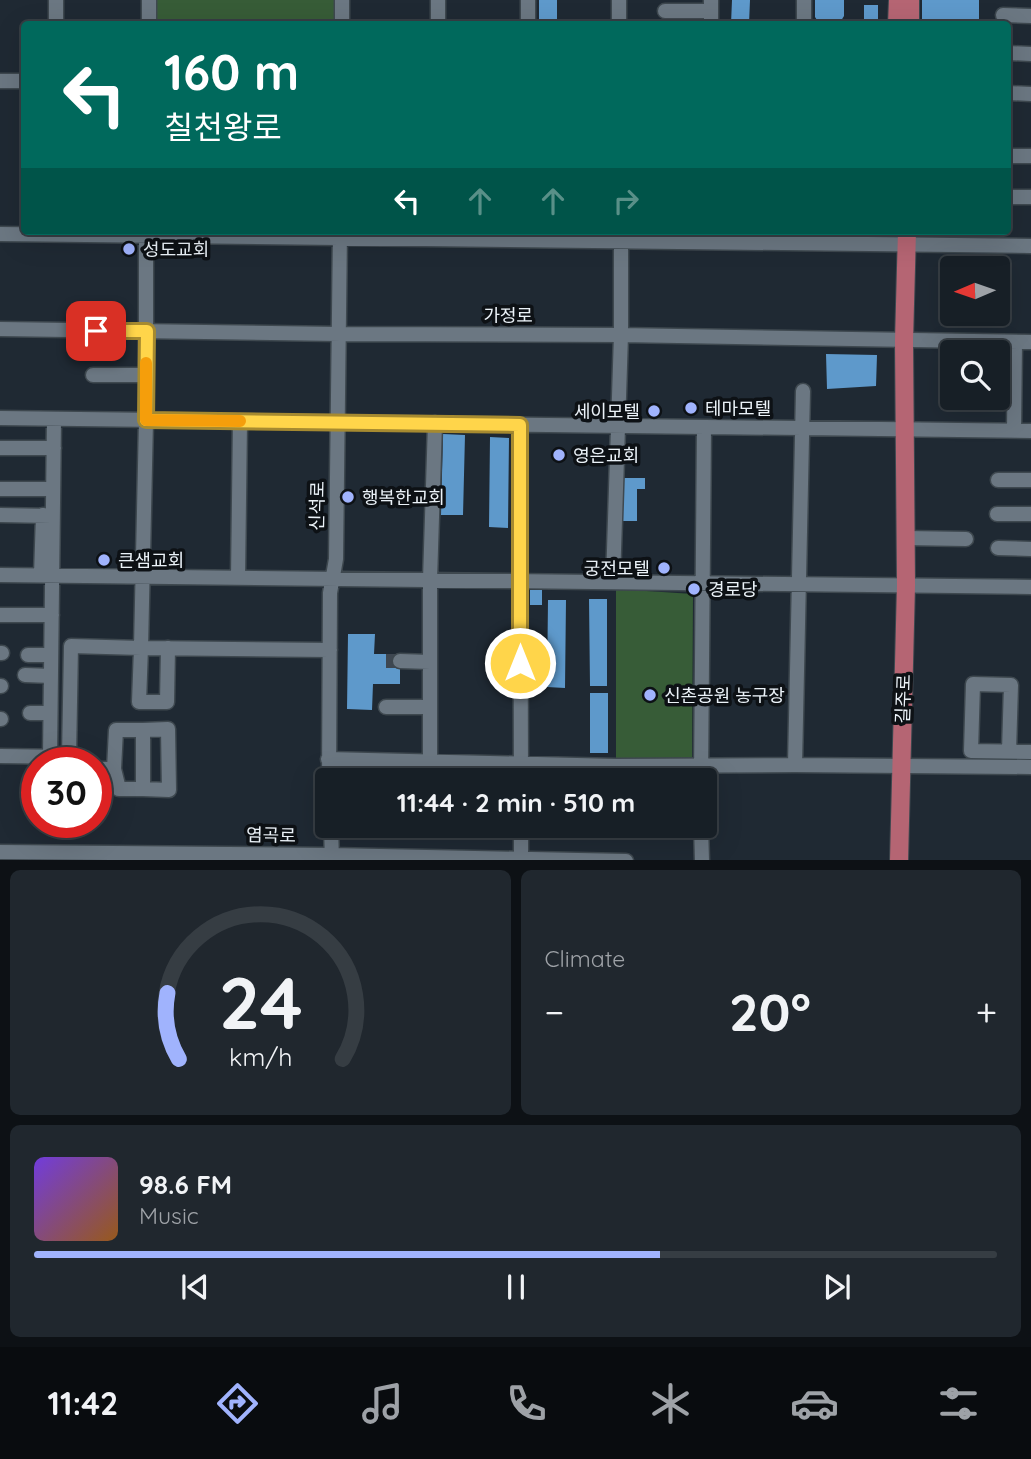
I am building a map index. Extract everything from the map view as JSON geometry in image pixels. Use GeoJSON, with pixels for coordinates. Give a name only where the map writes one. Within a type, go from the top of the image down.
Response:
{"type":"FeatureCollection","features":[{"type":"Feature","properties":{"kind":"main road"},"geometry":{"type":"LineString","coordinates":[[897,21],[898,0]]}},
{"type":"Feature","properties":{"kind":"main road"},"geometry":{"type":"LineString","coordinates":[[910,0],[910,21]]}},
{"type":"Feature","properties":{"kind":"main road"},"geometry":{"type":"LineString","coordinates":[[920,0],[920,21]]}},
{"type":"Feature","properties":{"kind":"main road","name":"길주로"},"geometry":{"type":"LineString","coordinates":[[899,860],[906,585],[906,235]]}},
{"type":"Feature","properties":{"kind":"street"},"geometry":{"type":"LineString","coordinates":[[56,0],[56,21]]}},
{"type":"Feature","properties":{"kind":"street"},"geometry":{"type":"LineString","coordinates":[[149,0],[149,21]]}},
{"type":"Feature","properties":{"kind":"street"},"geometry":{"type":"LineString","coordinates":[[342,0],[342,21]]}},
{"type":"Feature","properties":{"kind":"street"},"geometry":{"type":"LineString","coordinates":[[438,0],[438,21]]}},
{"type":"Feature","properties":{"kind":"street"},"geometry":{"type":"LineString","coordinates":[[528,0],[528,21]]}},
{"type":"Feature","properties":{"kind":"street"},"geometry":{"type":"LineString","coordinates":[[619,0],[619,21]]}},
{"type":"Feature","properties":{"kind":"street"},"geometry":{"type":"LineString","coordinates":[[804,0],[804,21]]}},
{"type":"Feature","properties":{"kind":"street"},"geometry":{"type":"LineString","coordinates":[[665,11],[711,12]]}},
{"type":"Feature","properties":{"kind":"street"},"geometry":{"type":"LineString","coordinates":[[1003,15],[1031,16]]}},
{"type":"Feature","properties":{"kind":"street"},"geometry":{"type":"LineString","coordinates":[[1011,53],[1031,54]]}},
{"type":"Feature","properties":{"kind":"street"},"geometry":{"type":"LineString","coordinates":[[0,81],[21,81]]}},
{"type":"Feature","properties":{"kind":"street"},"geometry":{"type":"LineString","coordinates":[[1011,93],[1031,94]]}},
{"type":"Feature","properties":{"kind":"street"},"geometry":{"type":"LineString","coordinates":[[1011,156],[1031,156]]}},
{"type":"Feature","properties":{"kind":"street"},"geometry":{"type":"LineString","coordinates":[[1011,197],[1031,197]]}},
{"type":"Feature","properties":{"kind":"street"},"geometry":{"type":"LineString","coordinates":[[0,234],[21,234]]}},
{"type":"Feature","properties":{"kind":"street"},"geometry":{"type":"LineString","coordinates":[[146,235],[144,576],[139,702],[167,702],[168,648]]}},
{"type":"Feature","properties":{"kind":"street","name":"신석로"},"geometry":{"type":"LineString","coordinates":[[328,768],[332,579],[336,559],[340,235]]}},
{"type":"Feature","properties":{"kind":"street"},"geometry":{"type":"LineString","coordinates":[[434,235],[871,235]]}},
{"type":"Feature","properties":{"kind":"street"},"geometry":{"type":"LineString","coordinates":[[916,235],[1031,246]]}},
{"type":"Feature","properties":{"kind":"street"},"geometry":{"type":"LineString","coordinates":[[612,581],[621,335],[621,236]]}},
{"type":"Feature","properties":{"kind":"street","name":"가정로"},"geometry":{"type":"LineString","coordinates":[[0,329],[1031,342]]}},
{"type":"Feature","properties":{"kind":"street"},"geometry":{"type":"LineString","coordinates":[[1014,430],[1015,342]]}},
{"type":"Feature","properties":{"kind":"street"},"geometry":{"type":"LineString","coordinates":[[93,374],[146,375]]}},
{"type":"Feature","properties":{"kind":"street"},"geometry":{"type":"LineString","coordinates":[[795,765],[803,391]]}},
{"type":"Feature","properties":{"kind":"street"},"geometry":{"type":"LineString","coordinates":[[0,418],[1031,431]]}},
{"type":"Feature","properties":{"kind":"street"},"geometry":{"type":"LineString","coordinates":[[50,747],[52,615],[47,575],[54,419]]}},
{"type":"Feature","properties":{"kind":"street"},"geometry":{"type":"LineString","coordinates":[[238,578],[240,421]]}},
{"type":"Feature","properties":{"kind":"street"},"geometry":{"type":"LineString","coordinates":[[430,761],[430,580],[435,423]]}},
{"type":"Feature","properties":{"kind":"street"},"geometry":{"type":"LineString","coordinates":[[520,425],[520,768]]}},
{"type":"Feature","properties":{"kind":"street"},"geometry":{"type":"LineString","coordinates":[[701,768],[704,427]]}},
{"type":"Feature","properties":{"kind":"street"},"geometry":{"type":"LineString","coordinates":[[0,448],[54,448]]}},
{"type":"Feature","properties":{"kind":"street"},"geometry":{"type":"LineString","coordinates":[[998,480],[1031,480]]}},
{"type":"Feature","properties":{"kind":"street"},"geometry":{"type":"LineString","coordinates":[[0,489],[47,489]]}},
{"type":"Feature","properties":{"kind":"street"},"geometry":{"type":"LineString","coordinates":[[998,514],[1031,514]]}},
{"type":"Feature","properties":{"kind":"street"},"geometry":{"type":"LineString","coordinates":[[0,515],[48,515]]}},
{"type":"Feature","properties":{"kind":"street"},"geometry":{"type":"LineString","coordinates":[[906,538],[966,539]]}},
{"type":"Feature","properties":{"kind":"street"},"geometry":{"type":"LineString","coordinates":[[998,548],[1031,549]]}},
{"type":"Feature","properties":{"kind":"street"},"geometry":{"type":"LineString","coordinates":[[0,575],[1031,587]]}},
{"type":"Feature","properties":{"kind":"street"},"geometry":{"type":"LineString","coordinates":[[0,615],[52,615]]}},
{"type":"Feature","properties":{"kind":"street"},"geometry":{"type":"LineString","coordinates":[[71,747],[71,646],[330,650]]}},
{"type":"Feature","properties":{"kind":"street"},"geometry":{"type":"LineString","coordinates":[[28,655],[51,655]]}},
{"type":"Feature","properties":{"kind":"street"},"geometry":{"type":"LineString","coordinates":[[400,662],[430,662]]}},
{"type":"Feature","properties":{"kind":"street"},"geometry":{"type":"LineString","coordinates":[[25,675],[51,676]]}},
{"type":"Feature","properties":{"kind":"street"},"geometry":{"type":"LineString","coordinates":[[973,684],[1011,685],[1009,751],[971,751],[973,684]]}},
{"type":"Feature","properties":{"kind":"street"},"geometry":{"type":"LineString","coordinates":[[386,707],[430,707]]}},
{"type":"Feature","properties":{"kind":"street"},"geometry":{"type":"LineString","coordinates":[[30,713],[50,713]]}},
{"type":"Feature","properties":{"kind":"street"},"geometry":{"type":"LineString","coordinates":[[168,729],[169,790],[118,789],[114,769],[116,730],[143,730],[168,729]]}},
{"type":"Feature","properties":{"kind":"street"},"geometry":{"type":"LineString","coordinates":[[143,730],[144,789]]}},
{"type":"Feature","properties":{"kind":"street"},"geometry":{"type":"LineString","coordinates":[[0,756],[21,756]]}},
{"type":"Feature","properties":{"kind":"street"},"geometry":{"type":"LineString","coordinates":[[328,759],[520,762],[648,768]]}},
{"type":"Feature","properties":{"kind":"street"},"geometry":{"type":"LineString","coordinates":[[717,772],[795,765],[1031,767]]}},
{"type":"Feature","properties":{"kind":"street"},"geometry":{"type":"LineString","coordinates":[[331,838],[332,858]]}},
{"type":"Feature","properties":{"kind":"street"},"geometry":{"type":"LineString","coordinates":[[521,838],[521,858]]}},
{"type":"Feature","properties":{"kind":"street"},"geometry":{"type":"LineString","coordinates":[[701,838],[702,860]]}},
{"type":"Feature","properties":{"kind":"street","name":"염곡로"},"geometry":{"type":"LineString","coordinates":[[0,852],[177,857],[626,860]]}},
{"type":"Feature","properties":{"kind":"green space"},"geometry":{"type":"Polygon","coordinates":[[[149,0],[342,0],[342,21],[149,21],[149,0]]]}},
{"type":"Feature","properties":{"kind":"green space"},"geometry":{"type":"Polygon","coordinates":[[[616,589],[693,594],[692,765],[616,766],[616,589]]]}},
{"type":"Feature","properties":{"kind":"building"},"geometry":{"type":"Polygon","coordinates":[[[539,0],[557,0],[557,21],[539,21],[539,0]]]}},
{"type":"Feature","properties":{"kind":"building"},"geometry":{"type":"Polygon","coordinates":[[[732,0],[750,0],[749,21],[731,21],[732,0]]]}},
{"type":"Feature","properties":{"kind":"building"},"geometry":{"type":"Polygon","coordinates":[[[815,0],[844,0],[844,16],[841,21],[818,21],[815,17],[815,0]]]}},
{"type":"Feature","properties":{"kind":"building"},"geometry":{"type":"Polygon","coordinates":[[[922,0],[979,0],[979,21],[922,21],[922,0]]]}},
{"type":"Feature","properties":{"kind":"building"},"geometry":{"type":"Polygon","coordinates":[[[864,5],[878,5],[878,21],[864,21],[864,5]]]}},
{"type":"Feature","properties":{"kind":"building"},"geometry":{"type":"Polygon","coordinates":[[[804,235],[846,235],[846,242],[804,242],[804,235]]]}},
{"type":"Feature","properties":{"kind":"building"},"geometry":{"type":"Polygon","coordinates":[[[826,354],[877,355],[876,386],[827,389],[826,354]]]}},
{"type":"Feature","properties":{"kind":"building"},"geometry":{"type":"Polygon","coordinates":[[[443,434],[465,435],[463,515],[441,515],[443,434]]]}},
{"type":"Feature","properties":{"kind":"building"},"geometry":{"type":"Polygon","coordinates":[[[490,437],[509,438],[508,528],[489,527],[490,437]]]}},
{"type":"Feature","properties":{"kind":"building"},"geometry":{"type":"Polygon","coordinates":[[[622,478],[645,478],[645,489],[637,489],[637,521],[621,521],[622,478]]]}},
{"type":"Feature","properties":{"kind":"building"},"geometry":{"type":"Polygon","coordinates":[[[530,590],[542,590],[542,605],[530,605],[530,590]]]}},
{"type":"Feature","properties":{"kind":"building"},"geometry":{"type":"Polygon","coordinates":[[[589,599],[607,599],[607,686],[590,686],[589,599]]]}},
{"type":"Feature","properties":{"kind":"building"},"geometry":{"type":"Polygon","coordinates":[[[548,600],[566,600],[565,688],[547,687],[548,600]]]}},
{"type":"Feature","properties":{"kind":"building"},"geometry":{"type":"Polygon","coordinates":[[[348,634],[375,634],[374,654],[400,654],[400,684],[373,684],[372,710],[347,709],[348,634]]]}},
{"type":"Feature","properties":{"kind":"building"},"geometry":{"type":"Polygon","coordinates":[[[590,693],[608,693],[608,753],[590,753],[590,693]]]}},
{"type":"Feature","properties":{"kind":"tunnel"},"geometry":{"type":"LineString","coordinates":[[386,661],[400,661]]}},
{"type":"Feature","properties":{"kind":"slow traffic"},"geometry":{"type":"LineString","coordinates":[[146,363],[146,420],[240,421]]}},
{"type":"Feature","properties":{"kind":"place","name":"성도교회"},"geometry":{"type":"Point","coordinates":[129,249]}},
{"type":"Feature","properties":{"kind":"place","name":"테마모텔"},"geometry":{"type":"Point","coordinates":[691,408]}},
{"type":"Feature","properties":{"kind":"place","name":"세이모텔"},"geometry":{"type":"Point","coordinates":[654,411]}},
{"type":"Feature","properties":{"kind":"place","name":"영은교회"},"geometry":{"type":"Point","coordinates":[559,455]}},
{"type":"Feature","properties":{"kind":"place","name":"행복한교회"},"geometry":{"type":"Point","coordinates":[348,497]}},
{"type":"Feature","properties":{"kind":"place","name":"큰샘교회"},"geometry":{"type":"Point","coordinates":[104,560]}},
{"type":"Feature","properties":{"kind":"place","name":"궁전모텔"},"geometry":{"type":"Point","coordinates":[664,568]}},
{"type":"Feature","properties":{"kind":"place","name":"경로당"},"geometry":{"type":"Point","coordinates":[694,589]}},
{"type":"Feature","properties":{"kind":"place","name":"신촌공원 농구장"},"geometry":{"type":"Point","coordinates":[650,695]}},
{"type":"Feature","properties":{"kind":"route"},"geometry":{"type":"LineString","coordinates":[[96,331],[147,331],[146,420],[520,425],[520,663]]}}]}
